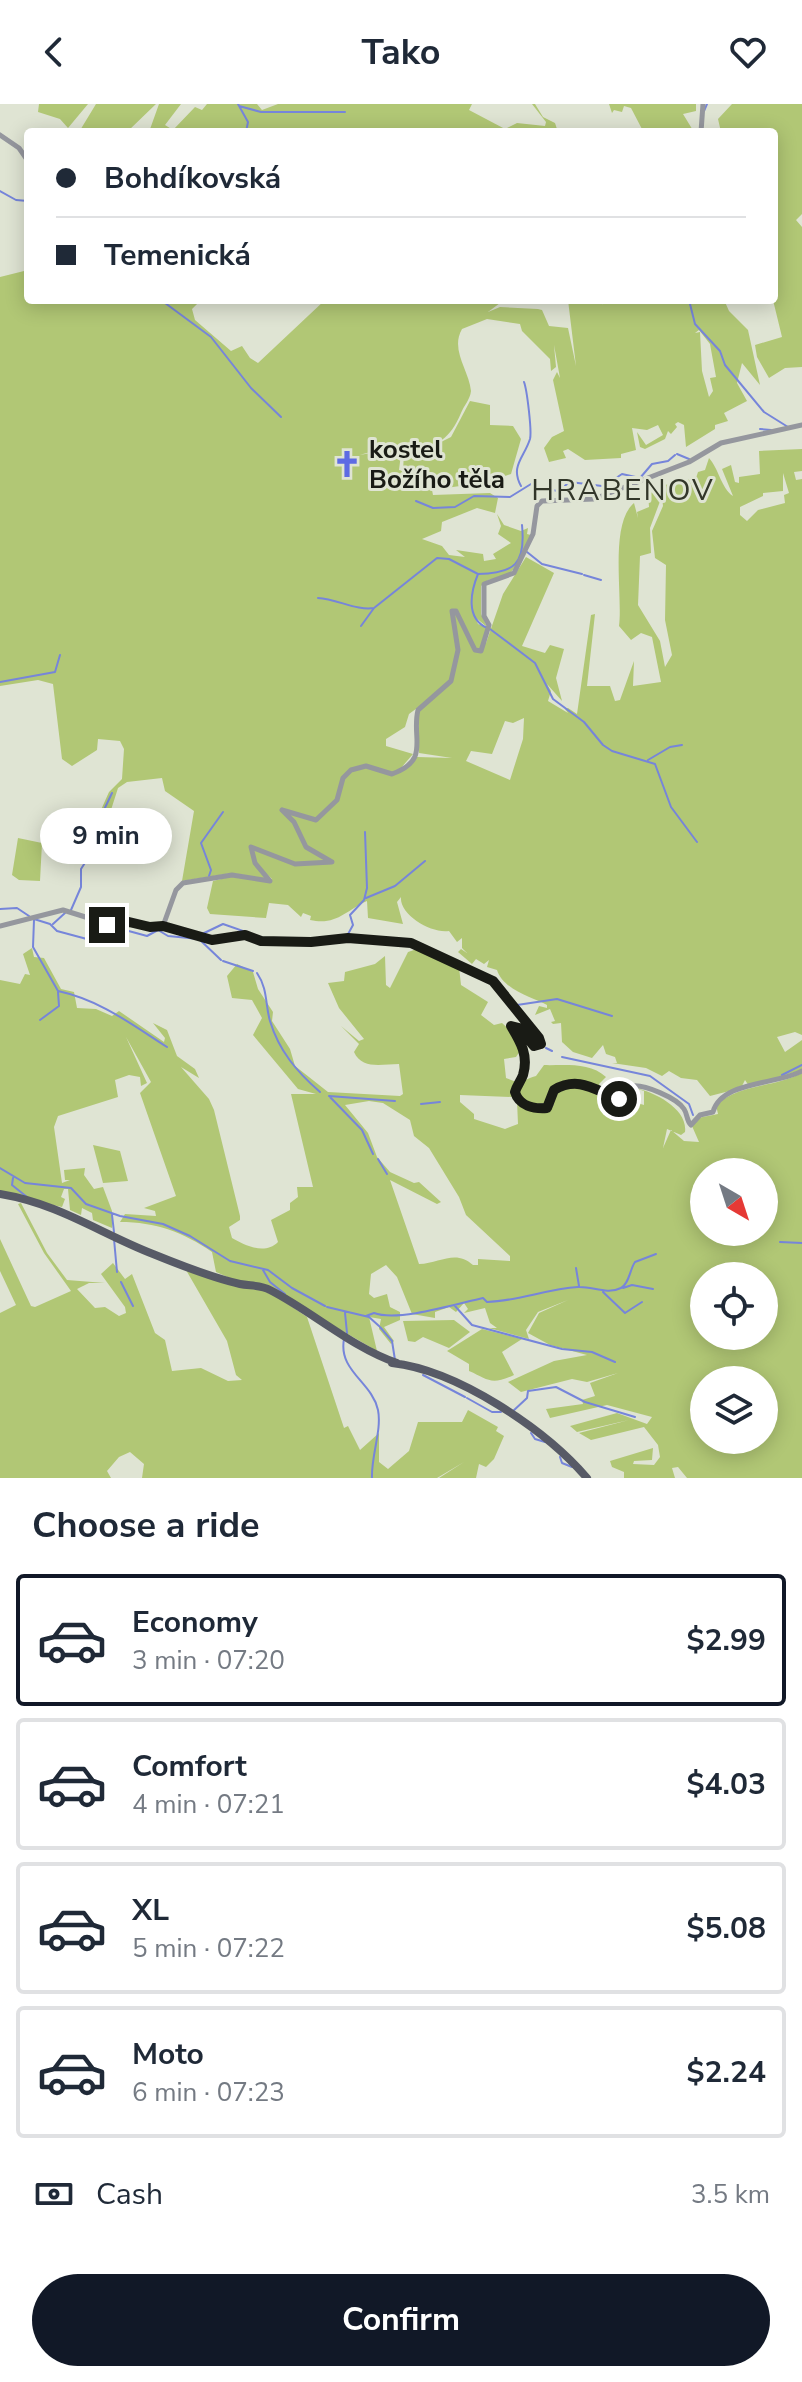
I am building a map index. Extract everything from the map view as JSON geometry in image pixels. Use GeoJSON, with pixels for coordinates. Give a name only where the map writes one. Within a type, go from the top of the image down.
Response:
{"type":"FeatureCollection","features":[{"type":"Feature","properties":{"kind":"main road"},"geometry":{"type":"LineString","coordinates":[[0,1194],[25,1198],[78,1217],[176,1262],[240,1284],[267,1288],[397,1363],[440,1375],[477,1391],[553,1444],[587,1478]]}},
{"type":"Feature","properties":{"kind":"street"},"geometry":{"type":"LineString","coordinates":[[701,128],[703,104]]}},
{"type":"Feature","properties":{"kind":"street"},"geometry":{"type":"LineString","coordinates":[[0,135],[24,155]]}},
{"type":"Feature","properties":{"kind":"street"},"geometry":{"type":"LineString","coordinates":[[163,926],[181,884],[232,875],[269,882],[255,863],[252,846],[270,857],[295,864],[332,862],[306,847],[294,822],[282,810],[314,821],[337,800],[343,778],[351,770],[366,766],[392,774],[413,759],[420,746],[418,710],[451,681],[458,650],[452,611],[456,611],[475,650],[481,651],[489,625],[484,616],[484,584],[514,573],[525,555],[537,506],[542,501],[594,499],[689,462],[727,441],[802,425]]}},
{"type":"Feature","properties":{"kind":"street"},"geometry":{"type":"LineString","coordinates":[[0,926],[66,910],[111,925],[129,922],[150,927],[163,926],[212,940],[245,935],[258,941],[305,943],[348,938],[395,940],[425,948],[488,978],[518,1009],[541,1042],[532,1045],[519,1028],[511,1026],[522,1041],[524,1053],[523,1074],[515,1095],[531,1107],[551,1105],[554,1090],[565,1084],[583,1084],[620,1099],[638,1085],[654,1090],[681,1106],[691,1125],[700,1115],[713,1112],[721,1097],[802,1071]]}},
{"type":"Feature","properties":{"kind":"green space"},"geometry":{"type":"Polygon","coordinates":[[[39,104],[88,104],[68,128],[60,119],[38,112],[39,104]]]}},
{"type":"Feature","properties":{"kind":"green space"},"geometry":{"type":"Polygon","coordinates":[[[96,104],[156,104],[131,128],[81,128],[96,104]]]}},
{"type":"Feature","properties":{"kind":"green space"},"geometry":{"type":"Polygon","coordinates":[[[159,104],[181,104],[165,125],[170,128],[150,128],[159,104]]]}},
{"type":"Feature","properties":{"kind":"green space"},"geometry":{"type":"Polygon","coordinates":[[[207,104],[257,104],[262,110],[278,104],[472,104],[469,110],[503,128],[175,128],[195,107],[202,110],[207,104]]]}},
{"type":"Feature","properties":{"kind":"green space"},"geometry":{"type":"Polygon","coordinates":[[[532,104],[543,117],[555,123],[557,128],[507,128],[517,123],[545,126],[546,122],[532,104]]]}},
{"type":"Feature","properties":{"kind":"green space"},"geometry":{"type":"Polygon","coordinates":[[[609,104],[696,104],[696,111],[683,114],[692,128],[641,128],[631,108],[624,106],[622,112],[614,110],[612,113],[609,104]]]}},
{"type":"Feature","properties":{"kind":"green space"},"geometry":{"type":"Polygon","coordinates":[[[732,104],[802,104],[802,214],[796,220],[802,227],[802,367],[785,368],[769,378],[757,357],[755,345],[782,337],[774,304],[778,304],[778,128],[720,128],[718,119],[732,104]]]}},
{"type":"Feature","properties":{"kind":"green space"},"geometry":{"type":"Polygon","coordinates":[[[24,271],[24,304],[197,304],[192,309],[195,320],[231,351],[242,346],[258,363],[321,304],[499,304],[488,312],[500,307],[538,309],[542,310],[549,326],[568,328],[576,366],[568,304],[726,304],[748,330],[760,385],[742,363],[737,383],[747,401],[724,413],[728,421],[715,425],[715,429],[686,447],[684,425],[678,422],[671,434],[668,431],[665,439],[645,449],[640,447],[637,432],[646,445],[663,435],[658,425],[647,430],[632,428],[636,450],[621,454],[621,458],[585,460],[568,449],[563,451],[566,458],[549,462],[544,448],[552,437],[564,431],[553,380],[557,372],[560,378],[554,345],[556,367],[551,371],[550,359],[522,331],[520,324],[487,319],[462,329],[459,337],[459,352],[471,391],[452,429],[431,446],[397,449],[401,454],[399,470],[403,471],[404,452],[429,448],[451,437],[470,401],[490,405],[490,425],[513,426],[521,439],[511,474],[488,482],[432,490],[433,495],[490,493],[498,498],[495,513],[477,508],[442,522],[441,531],[422,539],[442,546],[449,555],[465,557],[456,550],[483,554],[484,561],[496,559],[493,554],[511,543],[498,534],[501,526],[497,514],[504,525],[521,531],[528,528],[527,534],[531,535],[523,557],[508,576],[488,580],[481,586],[481,614],[487,627],[475,617],[478,624],[487,628],[486,643],[503,594],[526,557],[554,573],[522,646],[545,653],[550,645],[564,649],[556,678],[562,701],[547,684],[551,691],[548,701],[568,713],[565,709],[568,708],[577,714],[591,615],[595,614],[587,686],[610,686],[615,701],[620,700],[634,661],[633,686],[661,682],[652,637],[641,633],[631,640],[619,626],[619,544],[626,513],[634,503],[638,518],[637,512],[649,507],[648,492],[658,493],[665,485],[696,478],[698,472],[705,470],[709,458],[733,496],[722,469],[731,465],[735,482],[739,483],[739,477],[760,474],[759,451],[802,449],[802,471],[794,472],[796,480],[802,479],[802,1035],[795,1032],[777,1037],[785,1052],[802,1040],[802,1070],[749,1086],[745,1080],[741,1088],[710,1096],[697,1080],[681,1078],[669,1071],[662,1076],[646,1068],[612,1063],[617,1063],[615,1057],[606,1054],[603,1045],[592,1058],[573,1052],[562,1042],[561,1023],[551,1022],[555,1021],[550,1009],[535,1015],[539,1006],[547,1008],[547,1005],[512,988],[497,970],[487,967],[489,960],[484,964],[476,959],[472,964],[458,952],[461,949],[467,953],[462,948],[462,938],[457,942],[449,931],[418,922],[405,910],[401,897],[397,902],[403,924],[368,918],[367,901],[327,921],[310,920],[311,916],[303,913],[301,917],[288,905],[269,903],[266,918],[210,914],[207,908],[213,881],[233,876],[263,878],[232,873],[182,881],[194,811],[165,791],[162,778],[127,782],[118,788],[103,835],[92,830],[109,792],[122,779],[124,749],[120,741],[98,739],[97,750],[72,766],[62,759],[53,684],[38,680],[0,686],[0,277],[24,271]],[[699,330],[695,333],[700,332],[702,371],[709,397],[713,391],[710,378],[716,377],[710,344],[699,330]],[[783,473],[783,491],[763,493],[763,496],[740,507],[740,515],[747,521],[758,510],[785,503],[784,495],[789,493],[783,473]],[[662,496],[650,528],[651,553],[640,556],[638,605],[660,641],[665,667],[672,655],[665,620],[666,565],[655,558],[652,531],[663,506],[662,496]],[[432,697],[409,714],[405,727],[386,739],[386,746],[413,754],[395,775],[417,757],[452,758],[419,753],[419,710],[432,697]],[[524,718],[513,723],[505,721],[492,754],[471,751],[466,761],[510,780],[523,739],[524,718]]]}},
{"type":"Feature","properties":{"kind":"green space"},"geometry":{"type":"Polygon","coordinates":[[[18,838],[42,843],[40,881],[19,880],[12,875],[18,838]]]}},
{"type":"Feature","properties":{"kind":"green space"},"geometry":{"type":"Polygon","coordinates":[[[32,948],[34,957],[44,958],[61,989],[74,992],[77,1008],[96,1009],[112,1016],[119,1011],[164,1042],[165,1038],[153,1023],[167,1030],[177,1056],[195,1069],[199,1078],[181,1067],[209,1099],[214,1110],[240,1216],[240,1220],[229,1227],[232,1238],[261,1249],[278,1242],[271,1220],[290,1210],[290,1203],[298,1197],[297,1187],[313,1187],[291,1094],[316,1094],[298,1089],[253,1035],[262,1018],[252,1000],[232,998],[227,976],[237,964],[253,972],[258,989],[273,1012],[272,1021],[290,1049],[295,1066],[328,1092],[400,1096],[403,1094],[399,1064],[373,1065],[358,1058],[354,1052],[359,1044],[341,1026],[359,1041],[364,1039],[339,1008],[328,983],[344,981],[345,972],[375,964],[385,956],[386,985],[390,988],[408,952],[417,949],[459,967],[461,985],[488,1002],[481,1015],[494,1025],[502,1023],[512,1032],[520,1051],[516,1057],[504,1059],[506,1078],[516,1082],[513,1097],[460,1095],[460,1102],[474,1114],[474,1119],[505,1129],[518,1124],[517,1101],[531,1109],[549,1109],[558,1089],[574,1084],[574,1080],[555,1085],[550,1093],[550,1103],[526,1102],[518,1096],[520,1085],[536,1076],[544,1065],[575,1065],[599,1072],[606,1077],[599,1084],[601,1092],[644,1105],[644,1091],[635,1088],[652,1093],[669,1103],[681,1116],[685,1132],[681,1135],[673,1131],[684,1141],[699,1142],[692,1126],[698,1118],[718,1114],[716,1105],[725,1098],[802,1073],[802,1478],[687,1478],[678,1467],[672,1468],[675,1478],[624,1478],[624,1472],[612,1467],[610,1461],[653,1448],[652,1460],[634,1461],[633,1464],[654,1465],[660,1457],[658,1445],[644,1427],[591,1440],[579,1433],[629,1420],[577,1432],[570,1426],[617,1413],[647,1424],[652,1417],[607,1405],[550,1418],[546,1409],[583,1404],[582,1400],[595,1396],[590,1383],[618,1373],[587,1382],[572,1379],[521,1392],[508,1382],[554,1361],[587,1355],[550,1345],[528,1333],[539,1313],[568,1300],[538,1312],[526,1330],[529,1339],[489,1328],[497,1328],[490,1323],[485,1308],[464,1313],[468,1309],[464,1303],[456,1312],[449,1307],[435,1312],[435,1318],[412,1314],[397,1277],[386,1265],[371,1274],[369,1294],[374,1298],[387,1294],[390,1307],[400,1312],[400,1320],[384,1327],[394,1341],[391,1344],[379,1329],[381,1319],[369,1317],[377,1351],[269,1288],[239,1282],[216,1272],[212,1252],[190,1239],[157,1226],[120,1222],[125,1214],[156,1216],[155,1211],[144,1208],[176,1196],[140,1093],[151,1082],[126,1037],[147,1083],[141,1086],[140,1077],[129,1075],[115,1080],[118,1097],[58,1116],[54,1127],[62,1183],[70,1180],[65,1180],[64,1170],[85,1168],[84,1175],[94,1189],[103,1187],[112,1211],[112,1228],[93,1220],[92,1213],[82,1208],[81,1215],[70,1210],[68,1189],[64,1189],[61,1197],[65,1199],[62,1207],[0,1193],[0,980],[20,984],[25,974],[30,975],[23,954],[32,948]],[[369,1101],[345,1105],[368,1133],[377,1157],[390,1172],[414,1183],[419,1182],[441,1202],[437,1204],[390,1180],[419,1264],[454,1257],[473,1265],[478,1265],[478,1259],[510,1261],[510,1256],[466,1215],[459,1197],[429,1148],[414,1136],[410,1120],[383,1103],[369,1101]],[[667,1129],[663,1148],[671,1131],[667,1129]]]}},
{"type":"Feature","properties":{"kind":"green space"},"geometry":{"type":"Polygon","coordinates":[[[93,1145],[120,1151],[128,1181],[103,1183],[93,1145]]]}},
{"type":"Feature","properties":{"kind":"green space"},"geometry":{"type":"Polygon","coordinates":[[[21,1203],[47,1253],[67,1280],[105,1283],[89,1283],[77,1289],[95,1308],[105,1307],[119,1316],[126,1313],[101,1274],[113,1263],[125,1279],[132,1274],[155,1333],[165,1340],[172,1371],[201,1368],[228,1381],[242,1380],[236,1375],[227,1341],[186,1270],[270,1292],[307,1317],[344,1428],[348,1426],[360,1450],[379,1433],[379,1462],[388,1469],[409,1451],[418,1422],[462,1422],[468,1410],[498,1427],[496,1431],[504,1436],[494,1459],[486,1467],[479,1464],[476,1478],[439,1478],[464,1462],[437,1478],[142,1478],[144,1464],[130,1452],[119,1457],[107,1471],[111,1478],[0,1478],[0,1313],[16,1305],[0,1271],[0,1239],[31,1306],[71,1291],[44,1253],[18,1204],[21,1203]]]}},
{"type":"Feature","properties":{"kind":"green space"},"geometry":{"type":"Polygon","coordinates":[[[454,1320],[470,1332],[449,1348],[423,1337],[415,1342],[408,1341],[403,1321],[454,1320]]]}},
{"type":"Feature","properties":{"kind":"green space"},"geometry":{"type":"Polygon","coordinates":[[[482,1329],[522,1339],[502,1352],[514,1375],[494,1381],[485,1379],[469,1371],[469,1364],[447,1351],[482,1329]]]}},
{"type":"Feature","properties":{"kind":"waterway"},"geometry":{"type":"LineString","coordinates":[[238,104],[248,122],[247,128]]}},
{"type":"Feature","properties":{"kind":"waterway"},"geometry":{"type":"LineString","coordinates":[[704,111],[707,104]]}},
{"type":"Feature","properties":{"kind":"waterway"},"geometry":{"type":"LineString","coordinates":[[239,106],[261,112],[345,112]]}},
{"type":"Feature","properties":{"kind":"waterway"},"geometry":{"type":"LineString","coordinates":[[0,191],[24,201]]}},
{"type":"Feature","properties":{"kind":"waterway"},"geometry":{"type":"LineString","coordinates":[[166,304],[211,337],[251,388],[281,417]]}},
{"type":"Feature","properties":{"kind":"waterway"},"geometry":{"type":"LineString","coordinates":[[690,304],[695,324],[720,351],[725,365],[764,412],[788,427]]}},
{"type":"Feature","properties":{"kind":"waterway"},"geometry":{"type":"LineString","coordinates":[[521,486],[517,467],[530,439],[524,382]]}},
{"type":"Feature","properties":{"kind":"waterway"},"geometry":{"type":"LineString","coordinates":[[760,429],[771,430]]}},
{"type":"Feature","properties":{"kind":"waterway"},"geometry":{"type":"LineString","coordinates":[[677,454],[689,459]]}},
{"type":"Feature","properties":{"kind":"waterway"},"geometry":{"type":"LineString","coordinates":[[604,486],[622,474],[640,478],[652,464],[668,461],[675,455]]}},
{"type":"Feature","properties":{"kind":"waterway"},"geometry":{"type":"LineString","coordinates":[[559,490],[570,482],[602,486]]}},
{"type":"Feature","properties":{"kind":"waterway"},"geometry":{"type":"LineString","coordinates":[[416,501],[433,508],[455,507],[474,496],[510,497],[531,484],[557,491]]}},
{"type":"Feature","properties":{"kind":"waterway"},"geometry":{"type":"LineString","coordinates":[[487,628],[475,618],[473,611],[475,581],[478,574],[501,572],[515,564],[522,549],[522,525]]}},
{"type":"Feature","properties":{"kind":"waterway"},"geometry":{"type":"LineString","coordinates":[[527,552],[542,564],[582,574]]}},
{"type":"Feature","properties":{"kind":"waterway"},"geometry":{"type":"LineString","coordinates":[[318,598],[374,608],[437,558],[449,559],[478,574]]}},
{"type":"Feature","properties":{"kind":"waterway"},"geometry":{"type":"LineString","coordinates":[[584,575],[601,580]]}},
{"type":"Feature","properties":{"kind":"waterway"},"geometry":{"type":"LineString","coordinates":[[361,626],[374,608]]}},
{"type":"Feature","properties":{"kind":"waterway"},"geometry":{"type":"LineString","coordinates":[[490,629],[535,663],[553,699],[584,722],[603,745],[612,751],[655,764],[671,807],[697,842]]}},
{"type":"Feature","properties":{"kind":"waterway"},"geometry":{"type":"LineString","coordinates":[[0,682],[55,672],[60,655]]}},
{"type":"Feature","properties":{"kind":"waterway"},"geometry":{"type":"LineString","coordinates":[[648,760],[670,747],[682,745]]}},
{"type":"Feature","properties":{"kind":"waterway"},"geometry":{"type":"LineString","coordinates":[[71,910],[81,887],[81,869],[95,847],[102,814],[112,793]]}},
{"type":"Feature","properties":{"kind":"waterway"},"geometry":{"type":"LineString","coordinates":[[209,876],[211,870],[201,843],[223,812]]}},
{"type":"Feature","properties":{"kind":"waterway"},"geometry":{"type":"LineString","coordinates":[[347,936],[353,925],[350,915],[364,900],[367,888],[365,832]]}},
{"type":"Feature","properties":{"kind":"waterway"},"geometry":{"type":"LineString","coordinates":[[366,898],[395,886],[425,861]]}},
{"type":"Feature","properties":{"kind":"waterway"},"geometry":{"type":"LineString","coordinates":[[0,909],[17,908],[29,916]]}},
{"type":"Feature","properties":{"kind":"waterway"},"geometry":{"type":"LineString","coordinates":[[53,924],[65,913]]}},
{"type":"Feature","properties":{"kind":"waterway"},"geometry":{"type":"LineString","coordinates":[[34,919],[50,924],[57,931],[98,942],[114,927],[147,936],[158,930],[168,936],[199,939],[221,960]]}},
{"type":"Feature","properties":{"kind":"waterway"},"geometry":{"type":"LineString","coordinates":[[34,920],[33,947],[58,991],[88,1000],[167,1047]]}},
{"type":"Feature","properties":{"kind":"waterway"},"geometry":{"type":"LineString","coordinates":[[200,935],[223,924],[263,938]]}},
{"type":"Feature","properties":{"kind":"waterway"},"geometry":{"type":"LineString","coordinates":[[376,938],[401,940]]}},
{"type":"Feature","properties":{"kind":"waterway"},"geometry":{"type":"LineString","coordinates":[[440,953],[447,957]]}},
{"type":"Feature","properties":{"kind":"waterway"},"geometry":{"type":"LineString","coordinates":[[223,961],[253,971]]}},
{"type":"Feature","properties":{"kind":"waterway"},"geometry":{"type":"LineString","coordinates":[[257,973],[278,1042],[296,1069],[320,1092]]}},
{"type":"Feature","properties":{"kind":"waterway"},"geometry":{"type":"LineString","coordinates":[[40,1020],[59,1006],[58,992]]}},
{"type":"Feature","properties":{"kind":"waterway"},"geometry":{"type":"LineString","coordinates":[[517,1005],[557,999],[612,1016]]}},
{"type":"Feature","properties":{"kind":"waterway"},"geometry":{"type":"LineString","coordinates":[[546,1048],[552,1051]]}},
{"type":"Feature","properties":{"kind":"waterway"},"geometry":{"type":"LineString","coordinates":[[562,1057],[650,1076],[689,1104],[693,1115]]}},
{"type":"Feature","properties":{"kind":"waterway"},"geometry":{"type":"LineString","coordinates":[[782,1075],[802,1065]]}},
{"type":"Feature","properties":{"kind":"waterway"},"geometry":{"type":"LineString","coordinates":[[329,1096],[395,1101]]}},
{"type":"Feature","properties":{"kind":"waterway"},"geometry":{"type":"LineString","coordinates":[[330,1097],[362,1130],[373,1154]]}},
{"type":"Feature","properties":{"kind":"waterway"},"geometry":{"type":"LineString","coordinates":[[421,1104],[440,1102]]}},
{"type":"Feature","properties":{"kind":"waterway"},"geometry":{"type":"LineString","coordinates":[[378,1159],[387,1174]]}},
{"type":"Feature","properties":{"kind":"waterway"},"geometry":{"type":"LineString","coordinates":[[0,1168],[25,1183],[71,1188],[86,1204],[120,1216],[163,1224],[190,1236],[230,1261],[268,1270],[292,1288],[325,1306]]}},
{"type":"Feature","properties":{"kind":"waterway"},"geometry":{"type":"LineString","coordinates":[[13,1178],[12,1185],[27,1197]]}},
{"type":"Feature","properties":{"kind":"waterway"},"geometry":{"type":"LineString","coordinates":[[112,1215],[114,1232]]}},
{"type":"Feature","properties":{"kind":"waterway"},"geometry":{"type":"LineString","coordinates":[[114,1239],[117,1272]]}},
{"type":"Feature","properties":{"kind":"waterway"},"geometry":{"type":"LineString","coordinates":[[780,1242],[802,1243]]}},
{"type":"Feature","properties":{"kind":"waterway"},"geometry":{"type":"LineString","coordinates":[[366,1316],[374,1313],[412,1314],[483,1298],[487,1302],[499,1301],[566,1288],[616,1290],[626,1283],[635,1262],[656,1254]]}},
{"type":"Feature","properties":{"kind":"waterway"},"geometry":{"type":"LineString","coordinates":[[576,1268],[579,1286]]}},
{"type":"Feature","properties":{"kind":"waterway"},"geometry":{"type":"LineString","coordinates":[[263,1270],[270,1282],[285,1294]]}},
{"type":"Feature","properties":{"kind":"waterway"},"geometry":{"type":"LineString","coordinates":[[121,1282],[133,1306]]}},
{"type":"Feature","properties":{"kind":"waterway"},"geometry":{"type":"LineString","coordinates":[[623,1288],[632,1285],[653,1289]]}},
{"type":"Feature","properties":{"kind":"waterway"},"geometry":{"type":"LineString","coordinates":[[603,1292],[625,1313],[642,1302]]}},
{"type":"Feature","properties":{"kind":"waterway"},"geometry":{"type":"LineString","coordinates":[[455,1306],[472,1325],[562,1349],[592,1352],[615,1362]]}},
{"type":"Feature","properties":{"kind":"waterway"},"geometry":{"type":"LineString","coordinates":[[327,1307],[369,1317],[379,1326]]}},
{"type":"Feature","properties":{"kind":"waterway"},"geometry":{"type":"LineString","coordinates":[[345,1313],[347,1333]]}},
{"type":"Feature","properties":{"kind":"waterway"},"geometry":{"type":"LineString","coordinates":[[380,1327],[392,1341],[395,1360]]}},
{"type":"Feature","properties":{"kind":"waterway"},"geometry":{"type":"LineString","coordinates":[[344,1339],[346,1360],[375,1400],[378,1410],[379,1426],[372,1478]]}},
{"type":"Feature","properties":{"kind":"waterway"},"geometry":{"type":"LineString","coordinates":[[423,1375],[465,1397]]}},
{"type":"Feature","properties":{"kind":"waterway"},"geometry":{"type":"LineString","coordinates":[[512,1412],[527,1398],[528,1391],[556,1387],[585,1402],[635,1417]]}},
{"type":"Feature","properties":{"kind":"waterway"},"geometry":{"type":"LineString","coordinates":[[467,1398],[492,1412],[501,1412]]}},
{"type":"Feature","properties":{"kind":"waterway"},"geometry":{"type":"LineString","coordinates":[[531,1433],[535,1439],[545,1442]]}},
{"type":"Feature","properties":{"kind":"waterway"},"geometry":{"type":"LineString","coordinates":[[560,1457],[562,1463],[572,1467]]}},
{"type":"Feature","properties":{"kind":"place","name":"kostel Božího těla"},"geometry":{"type":"Point","coordinates":[347,464]}},
{"type":"Feature","properties":{"kind":"district","name":"HRABENOV"},"geometry":{"type":"Point","coordinates":[623,490]}},
{"type":"Feature","properties":{"kind":"route"},"geometry":{"type":"LineString","coordinates":[[107,925],[129,922],[150,927],[163,926],[212,940],[245,935],[258,941],[305,943],[348,938],[411,943],[493,981],[539,1038],[541,1044],[536,1047],[519,1028],[511,1026],[522,1041],[524,1053],[523,1074],[515,1092],[518,1100],[538,1109],[547,1108],[557,1087],[575,1083],[595,1087],[619,1099]]}}]}
